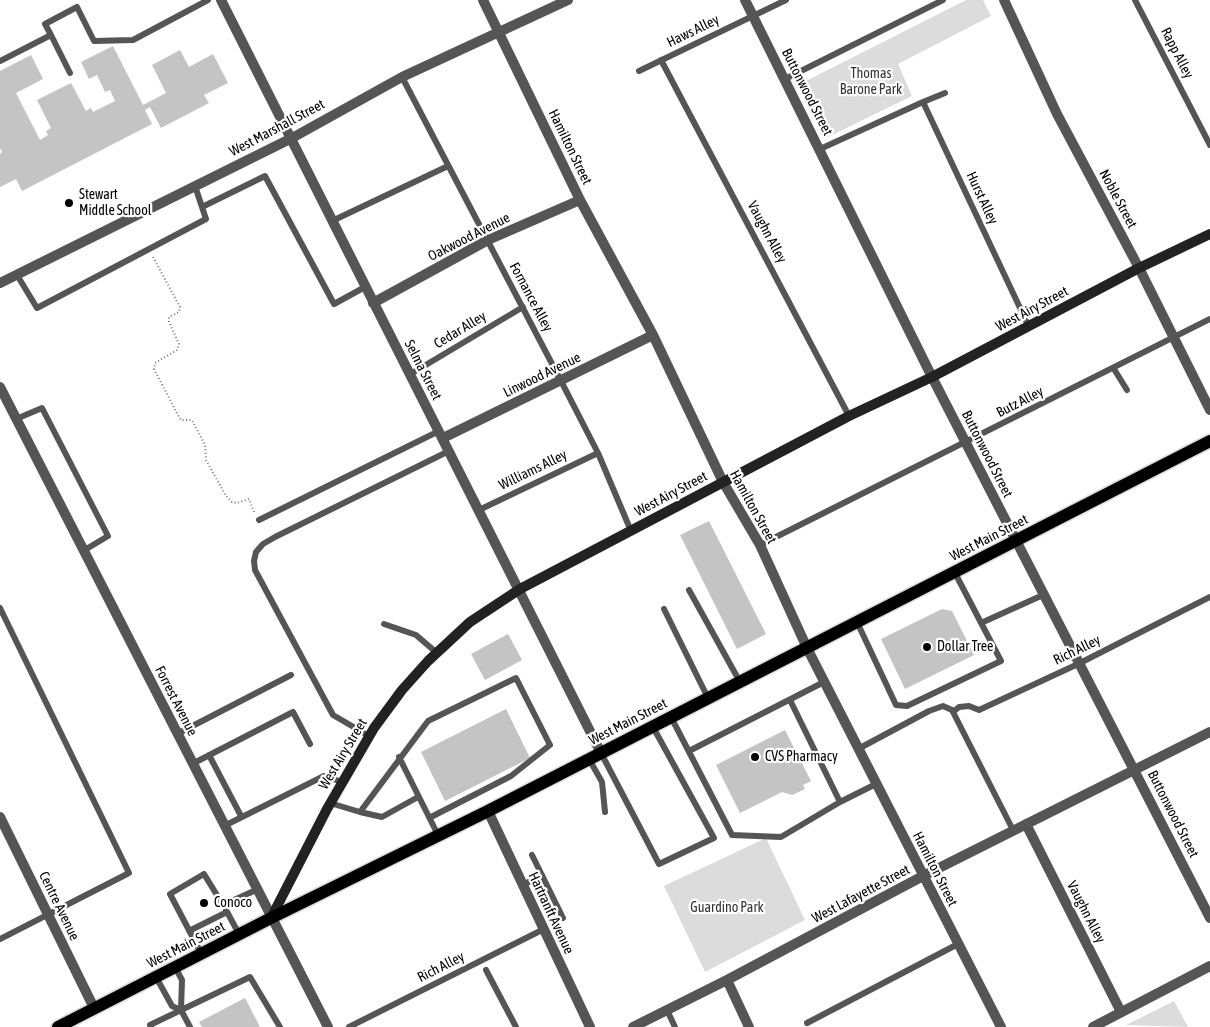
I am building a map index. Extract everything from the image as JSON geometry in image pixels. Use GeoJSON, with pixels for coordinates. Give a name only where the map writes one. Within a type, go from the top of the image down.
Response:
{"type":"FeatureCollection","features":[{"type":"Feature","properties":{"kind":"main road","name":"West Airy Street"},"geometry":{"type":"LineString","coordinates":[[270,918],[330,803],[369,736],[402,690],[470,622],[520,589],[723,482],[849,416],[932,377],[1139,268],[1210,234]]}},
{"type":"Feature","properties":{"kind":"main road","name":"West Main Street"},"geometry":{"type":"LineString","coordinates":[[58,1027],[270,918],[488,811],[1210,441]]}},
{"type":"Feature","properties":{"kind":"street","name":"Selma Street"},"geometry":{"type":"LineString","coordinates":[[221,0],[292,138],[409,375],[441,434],[602,752]]}},
{"type":"Feature","properties":{"kind":"street","name":"Hamilton Street"},"geometry":{"type":"LineString","coordinates":[[483,0],[580,200],[654,335],[723,482],[760,545],[807,648],[1001,1027]]}},
{"type":"Feature","properties":{"kind":"street","name":"West Marshall Street"},"geometry":{"type":"LineString","coordinates":[[0,283],[292,138],[402,77],[568,0]]}},
{"type":"Feature","properties":{"kind":"street","name":"Buttonwood Street"},"geometry":{"type":"LineString","coordinates":[[745,0],[932,377],[1210,918]]}},
{"type":"Feature","properties":{"kind":"street","name":"Noble Street"},"geometry":{"type":"LineString","coordinates":[[1004,0],[1057,114],[1139,268],[1210,410]]}},
{"type":"Feature","properties":{"kind":"street","name":"Oakwood Avenue"},"geometry":{"type":"LineString","coordinates":[[373,303],[488,240],[580,200]]}},
{"type":"Feature","properties":{"kind":"street","name":"Linwood Avenue"},"geometry":{"type":"LineString","coordinates":[[441,434],[561,381],[654,335]]}},
{"type":"Feature","properties":{"kind":"street","name":"Forrest Avenue"},"geometry":{"type":"LineString","coordinates":[[1,391],[270,918],[328,1027]]}},
{"type":"Feature","properties":{"kind":"street","name":"West Lafayette Street"},"geometry":{"type":"LineString","coordinates":[[634,1027],[923,876],[1134,768],[1210,732]]}},
{"type":"Feature","properties":{"kind":"street","name":"Hartranft Avenue"},"geometry":{"type":"LineString","coordinates":[[488,811],[590,1027]]}},
{"type":"Feature","properties":{"kind":"street","name":"Centre Avenue"},"geometry":{"type":"LineString","coordinates":[[0,817],[94,1008]]}},
{"type":"Feature","properties":{"kind":"street","name":"Vaughn Alley"},"geometry":{"type":"LineString","coordinates":[[1026,824],[1122,1012]]}},
{"type":"Feature","properties":{"kind":"street"},"geometry":{"type":"LineString","coordinates":[[1094,1027],[1210,966]]}},
{"type":"Feature","properties":{"kind":"street"},"geometry":{"type":"LineString","coordinates":[[727,980],[749,1027]]}},
{"type":"Feature","properties":{"kind":"lane"},"geometry":{"type":"LineString","coordinates":[[70,73],[46,24],[77,7],[94,41],[133,40],[208,0]]}},
{"type":"Feature","properties":{"kind":"lane","name":"Haws Alley"},"geometry":{"type":"LineString","coordinates":[[639,71],[786,0]]}},
{"type":"Feature","properties":{"kind":"lane"},"geometry":{"type":"LineString","coordinates":[[785,79],[943,0]]}},
{"type":"Feature","properties":{"kind":"lane","name":"Rapp Alley"},"geometry":{"type":"LineString","coordinates":[[1135,0],[1210,145]]}},
{"type":"Feature","properties":{"kind":"lane"},"geometry":{"type":"LineString","coordinates":[[0,61],[51,35]]}},
{"type":"Feature","properties":{"kind":"lane","name":"Vaughn Alley"},"geometry":{"type":"LineString","coordinates":[[662,60],[849,416]]}},
{"type":"Feature","properties":{"kind":"lane","name":"Fornance Alley"},"geometry":{"type":"LineString","coordinates":[[402,77],[598,453],[631,531]]}},
{"type":"Feature","properties":{"kind":"lane"},"geometry":{"type":"LineString","coordinates":[[820,149],[945,93]]}},
{"type":"Feature","properties":{"kind":"lane","name":"Hurst Alley"},"geometry":{"type":"LineString","coordinates":[[923,102],[1029,327]]}},
{"type":"Feature","properties":{"kind":"lane"},"geometry":{"type":"LineString","coordinates":[[332,221],[448,166]]}},
{"type":"Feature","properties":{"kind":"lane"},"geometry":{"type":"LineString","coordinates":[[202,207],[265,176],[334,304],[365,287]]}},
{"type":"Feature","properties":{"kind":"lane"},"geometry":{"type":"LineString","coordinates":[[17,275],[36,308],[206,219],[195,186]]}},
{"type":"Feature","properties":{"kind":"lane","name":"Cedar Alley"},"geometry":{"type":"LineString","coordinates":[[409,375],[523,307]]}},
{"type":"Feature","properties":{"kind":"lane","name":"Butz Alley"},"geometry":{"type":"LineString","coordinates":[[760,545],[1114,369],[1210,319]]}},
{"type":"Feature","properties":{"kind":"lane"},"geometry":{"type":"LineString","coordinates":[[1114,369],[1127,390]]}},
{"type":"Feature","properties":{"kind":"lane"},"geometry":{"type":"LineString","coordinates":[[16,419],[42,408],[108,536],[83,551]]}},
{"type":"Feature","properties":{"kind":"lane"},"geometry":{"type":"LineString","coordinates":[[259,520],[441,434]]}},
{"type":"Feature","properties":{"kind":"lane"},"geometry":{"type":"LineString","coordinates":[[369,736],[333,715],[255,570],[256,552],[263,544],[274,538],[449,451]]}},
{"type":"Feature","properties":{"kind":"lane","name":"Williams Alley"},"geometry":{"type":"LineString","coordinates":[[479,510],[598,453]]}},
{"type":"Feature","properties":{"kind":"lane"},"geometry":{"type":"LineString","coordinates":[[857,622],[896,705],[907,706],[1001,661],[955,573]]}},
{"type":"Feature","properties":{"kind":"lane"},"geometry":{"type":"LineString","coordinates":[[689,590],[740,682]]}},
{"type":"Feature","properties":{"kind":"lane"},"geometry":{"type":"LineString","coordinates":[[981,623],[1043,595]]}},
{"type":"Feature","properties":{"kind":"lane","name":"Rich Alley"},"geometry":{"type":"LineString","coordinates":[[858,749],[929,711],[943,706],[953,712],[960,707],[969,706],[979,710],[1078,664],[1210,597]]}},
{"type":"Feature","properties":{"kind":"lane"},"geometry":{"type":"LineString","coordinates":[[0,608],[128,873],[0,939]]}},
{"type":"Feature","properties":{"kind":"lane"},"geometry":{"type":"LineString","coordinates":[[664,609],[708,698]]}},
{"type":"Feature","properties":{"kind":"lane"},"geometry":{"type":"LineString","coordinates":[[384,624],[416,636],[437,653]]}},
{"type":"Feature","properties":{"kind":"lane"},"geometry":{"type":"LineString","coordinates":[[177,734],[291,675]]}},
{"type":"Feature","properties":{"kind":"lane"},"geometry":{"type":"LineString","coordinates":[[360,812],[399,757],[428,721],[516,678],[550,745],[511,776],[431,817]]}},
{"type":"Feature","properties":{"kind":"lane"},"geometry":{"type":"LineString","coordinates":[[689,750],[824,682]]}},
{"type":"Feature","properties":{"kind":"lane"},"geometry":{"type":"LineString","coordinates":[[790,700],[840,802]]}},
{"type":"Feature","properties":{"kind":"lane"},"geometry":{"type":"LineString","coordinates":[[192,764],[293,712],[310,744]]}},
{"type":"Feature","properties":{"kind":"lane"},"geometry":{"type":"LineString","coordinates":[[953,712],[1013,830]]}},
{"type":"Feature","properties":{"kind":"lane"},"geometry":{"type":"LineString","coordinates":[[671,717],[732,835],[781,837],[840,802],[876,784]]}},
{"type":"Feature","properties":{"kind":"lane"},"geometry":{"type":"LineString","coordinates":[[602,752],[659,864],[714,838],[652,726]]}},
{"type":"Feature","properties":{"kind":"lane"},"geometry":{"type":"LineString","coordinates":[[209,755],[242,816]]}},
{"type":"Feature","properties":{"kind":"lane"},"geometry":{"type":"LineString","coordinates":[[399,757],[418,797],[431,817],[438,835]]}},
{"type":"Feature","properties":{"kind":"lane"},"geometry":{"type":"LineString","coordinates":[[589,759],[602,782],[605,812]]}},
{"type":"Feature","properties":{"kind":"lane"},"geometry":{"type":"LineString","coordinates":[[224,826],[324,776],[342,782]]}},
{"type":"Feature","properties":{"kind":"lane"},"geometry":{"type":"LineString","coordinates":[[330,803],[382,816],[418,797]]}},
{"type":"Feature","properties":{"kind":"lane"},"geometry":{"type":"LineString","coordinates":[[532,855],[563,918]]}},
{"type":"Feature","properties":{"kind":"lane"},"geometry":{"type":"LineString","coordinates":[[201,953],[170,894],[204,874],[239,934]]}},
{"type":"Feature","properties":{"kind":"lane"},"geometry":{"type":"LineString","coordinates":[[523,885],[542,875]]}},
{"type":"Feature","properties":{"kind":"lane"},"geometry":{"type":"LineString","coordinates":[[223,905],[256,890]]}},
{"type":"Feature","properties":{"kind":"lane"},"geometry":{"type":"LineString","coordinates":[[189,931],[227,912]]}},
{"type":"Feature","properties":{"kind":"lane","name":"Rich Alley"},"geometry":{"type":"LineString","coordinates":[[349,1027],[544,929]]}},
{"type":"Feature","properties":{"kind":"lane"},"geometry":{"type":"LineString","coordinates":[[807,1023],[958,944]]}},
{"type":"Feature","properties":{"kind":"lane"},"geometry":{"type":"LineString","coordinates":[[175,967],[182,980],[181,1010],[190,1027]]}},
{"type":"Feature","properties":{"kind":"lane"},"geometry":{"type":"LineString","coordinates":[[486,970],[516,1027]]}},
{"type":"Feature","properties":{"kind":"lane"},"geometry":{"type":"LineString","coordinates":[[156,977],[172,1006],[181,1010]]}},
{"type":"Feature","properties":{"kind":"lane"},"geometry":{"type":"LineString","coordinates":[[151,1027],[150,1025],[250,977],[280,1027]]}},
{"type":"Feature","properties":{"kind":"lane"},"geometry":{"type":"LineString","coordinates":[[667,1010],[676,1027]]}},
{"type":"Feature","properties":{"kind":"path"},"geometry":{"type":"LineString","coordinates":[[149,248],[180,307],[180,312],[169,317],[169,322],[179,344],[177,350],[156,363],[154,368],[181,420],[192,420],[205,445],[206,460],[226,496],[232,502],[238,503],[249,500],[259,520]]}},
{"type":"Feature","properties":{"kind":"green space","name":"Thomas Barone Park"},"geometry":{"type":"Polygon","coordinates":[[[966,0],[983,0],[991,16],[898,64],[912,96],[824,139],[800,84],[966,0]]]}},
{"type":"Feature","properties":{"kind":"green space","name":"Guardino Park"},"geometry":{"type":"Polygon","coordinates":[[[766,838],[805,920],[705,972],[664,886],[766,838]]]}},
{"type":"Feature","properties":{"kind":"green space"},"geometry":{"type":"Polygon","coordinates":[[[1174,1001],[1188,1027],[1126,1025],[1174,1001]]]}},
{"type":"Feature","properties":{"kind":"building"},"geometry":{"type":"Polygon","coordinates":[[[113,46],[143,105],[166,93],[152,65],[180,50],[189,67],[213,54],[228,83],[204,95],[209,103],[161,128],[150,107],[145,110],[152,124],[22,191],[16,179],[0,187],[0,154],[2,152],[0,148],[0,71],[31,55],[43,79],[16,93],[40,140],[48,135],[46,131],[51,128],[37,100],[71,83],[86,111],[91,108],[93,112],[115,101],[110,90],[105,92],[97,75],[89,79],[81,62],[113,46]]]}},
{"type":"Feature","properties":{"kind":"building"},"geometry":{"type":"Polygon","coordinates":[[[709,521],[766,634],[737,649],[680,535],[709,521]]]}},
{"type":"Feature","properties":{"kind":"building","name":"Dollar Tree"},"geometry":{"type":"Polygon","coordinates":[[[942,609],[952,611],[974,655],[905,689],[881,639],[942,609]]]}},
{"type":"Feature","properties":{"kind":"building"},"geometry":{"type":"Polygon","coordinates":[[[508,634],[522,660],[485,680],[471,654],[508,634]]]}},
{"type":"Feature","properties":{"kind":"building"},"geometry":{"type":"Polygon","coordinates":[[[506,709],[530,758],[445,801],[421,752],[506,709]]]}},
{"type":"Feature","properties":{"kind":"building"},"geometry":{"type":"Polygon","coordinates":[[[785,730],[811,781],[803,785],[805,789],[792,795],[782,792],[740,813],[716,765],[785,730]]]}},
{"type":"Feature","properties":{"kind":"building"},"geometry":{"type":"Polygon","coordinates":[[[245,998],[260,1027],[202,1027],[199,1022],[245,998]]]}},
{"type":"Feature","properties":{"kind":"place","name":"Stewart Middle School"},"geometry":{"type":"Point","coordinates":[69,203]}},
{"type":"Feature","properties":{"kind":"place","name":"Dollar Tree"},"geometry":{"type":"Point","coordinates":[927,647]}},
{"type":"Feature","properties":{"kind":"place","name":"CVS Pharmacy"},"geometry":{"type":"Point","coordinates":[755,757]}},
{"type":"Feature","properties":{"kind":"place","name":"Conoco"},"geometry":{"type":"Point","coordinates":[204,903]}}]}
